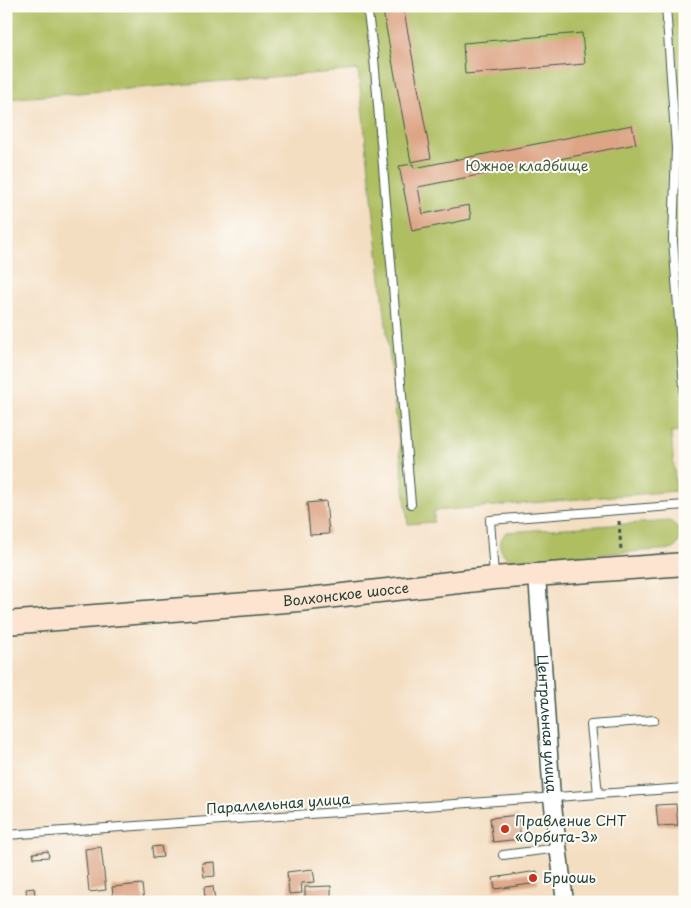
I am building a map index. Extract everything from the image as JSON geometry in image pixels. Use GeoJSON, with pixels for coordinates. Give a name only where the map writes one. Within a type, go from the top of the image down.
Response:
{"type":"FeatureCollection","features":[{"type":"Feature","properties":{"kind":"main road","name":"Волхонское шоссе"},"geometry":{"type":"LineString","coordinates":[[6,623],[299,600],[494,578],[685,564]]}},
{"type":"Feature","properties":{"kind":"street","name":"Центральная улица"},"geometry":{"type":"LineString","coordinates":[[537,575],[552,798],[565,902]]}},
{"type":"Feature","properties":{"kind":"lane"},"geometry":{"type":"LineString","coordinates":[[367,6],[374,58],[411,504]]}},
{"type":"Feature","properties":{"kind":"lane"},"geometry":{"type":"LineString","coordinates":[[666,6],[676,148],[673,240],[685,400]]}},
{"type":"Feature","properties":{"kind":"lane"},"geometry":{"type":"LineString","coordinates":[[494,578],[490,520],[685,505]]}},
{"type":"Feature","properties":{"kind":"lane"},"geometry":{"type":"LineString","coordinates":[[598,794],[591,725],[654,720]]}},
{"type":"Feature","properties":{"kind":"lane","name":"Параллельная улица"},"geometry":{"type":"LineString","coordinates":[[6,834],[685,788]]}},
{"type":"Feature","properties":{"kind":"lane"},"geometry":{"type":"LineString","coordinates":[[503,855],[558,848]]}},
{"type":"Feature","properties":{"kind":"path"},"geometry":{"type":"LineString","coordinates":[[619,521],[621,552]]}},
{"type":"Feature","properties":{"kind":"green space","name":"Южное кладбище"},"geometry":{"type":"Polygon","coordinates":[[[6,6],[685,6],[685,430],[671,432],[676,491],[434,511],[434,522],[408,524],[358,70],[6,99],[6,6]]]}},
{"type":"Feature","properties":{"kind":"green space"},"geometry":{"type":"Polygon","coordinates":[[[670,521],[677,527],[680,534],[679,541],[674,549],[510,560],[503,554],[500,547],[501,540],[506,532],[670,521]]]}},
{"type":"Feature","properties":{"kind":"building"},"geometry":{"type":"Polygon","coordinates":[[[382,6],[403,6],[431,158],[411,162],[382,6]]]}},
{"type":"Feature","properties":{"kind":"building"},"geometry":{"type":"Polygon","coordinates":[[[582,33],[585,64],[465,74],[463,43],[582,33]]]}},
{"type":"Feature","properties":{"kind":"building"},"geometry":{"type":"Polygon","coordinates":[[[632,125],[636,144],[418,187],[423,214],[469,205],[471,219],[412,231],[399,166],[413,164],[414,168],[632,125]]]}},
{"type":"Feature","properties":{"kind":"building"},"geometry":{"type":"Polygon","coordinates":[[[326,501],[329,534],[310,535],[307,503],[326,501]]]}},
{"type":"Feature","properties":{"kind":"building"},"geometry":{"type":"Polygon","coordinates":[[[676,804],[678,825],[658,826],[656,805],[676,804]]]}},
{"type":"Feature","properties":{"kind":"building","name":"Правление СНТ «Орбита-3»"},"geometry":{"type":"Polygon","coordinates":[[[518,815],[521,839],[493,842],[490,818],[518,815]]]}},
{"type":"Feature","properties":{"kind":"building"},"geometry":{"type":"Polygon","coordinates":[[[161,846],[163,857],[153,858],[152,847],[161,846]]]}},
{"type":"Feature","properties":{"kind":"building"},"geometry":{"type":"Polygon","coordinates":[[[101,847],[106,890],[89,892],[85,849],[101,847]]]}},
{"type":"Feature","properties":{"kind":"building"},"geometry":{"type":"Polygon","coordinates":[[[48,851],[49,857],[34,858],[33,853],[48,851]]]}},
{"type":"Feature","properties":{"kind":"building"},"geometry":{"type":"Polygon","coordinates":[[[214,862],[215,876],[204,877],[202,863],[214,862]]]}},
{"type":"Feature","properties":{"kind":"building"},"geometry":{"type":"Polygon","coordinates":[[[313,869],[315,882],[301,883],[302,893],[289,894],[287,872],[313,869]]]}},
{"type":"Feature","properties":{"kind":"building"},"geometry":{"type":"Polygon","coordinates":[[[537,871],[538,883],[495,889],[493,878],[537,871]]]}},
{"type":"Feature","properties":{"kind":"building"},"geometry":{"type":"Polygon","coordinates":[[[142,884],[144,902],[114,902],[112,887],[142,884]]]}},
{"type":"Feature","properties":{"kind":"building"},"geometry":{"type":"Polygon","coordinates":[[[213,886],[215,901],[205,902],[204,887],[213,886]]]}},
{"type":"Feature","properties":{"kind":"building"},"geometry":{"type":"Polygon","coordinates":[[[331,886],[331,902],[305,902],[305,887],[331,886]]]}},
{"type":"Feature","properties":{"kind":"building"},"geometry":{"type":"Polygon","coordinates":[[[34,888],[36,902],[27,902],[26,889],[34,888]]]}},
{"type":"Feature","properties":{"kind":"place","name":"Правление СНТ «Орбита-3»"},"geometry":{"type":"Point","coordinates":[505,829]}},
{"type":"Feature","properties":{"kind":"place","name":"Бриошь"},"geometry":{"type":"Point","coordinates":[533,878]}}]}
